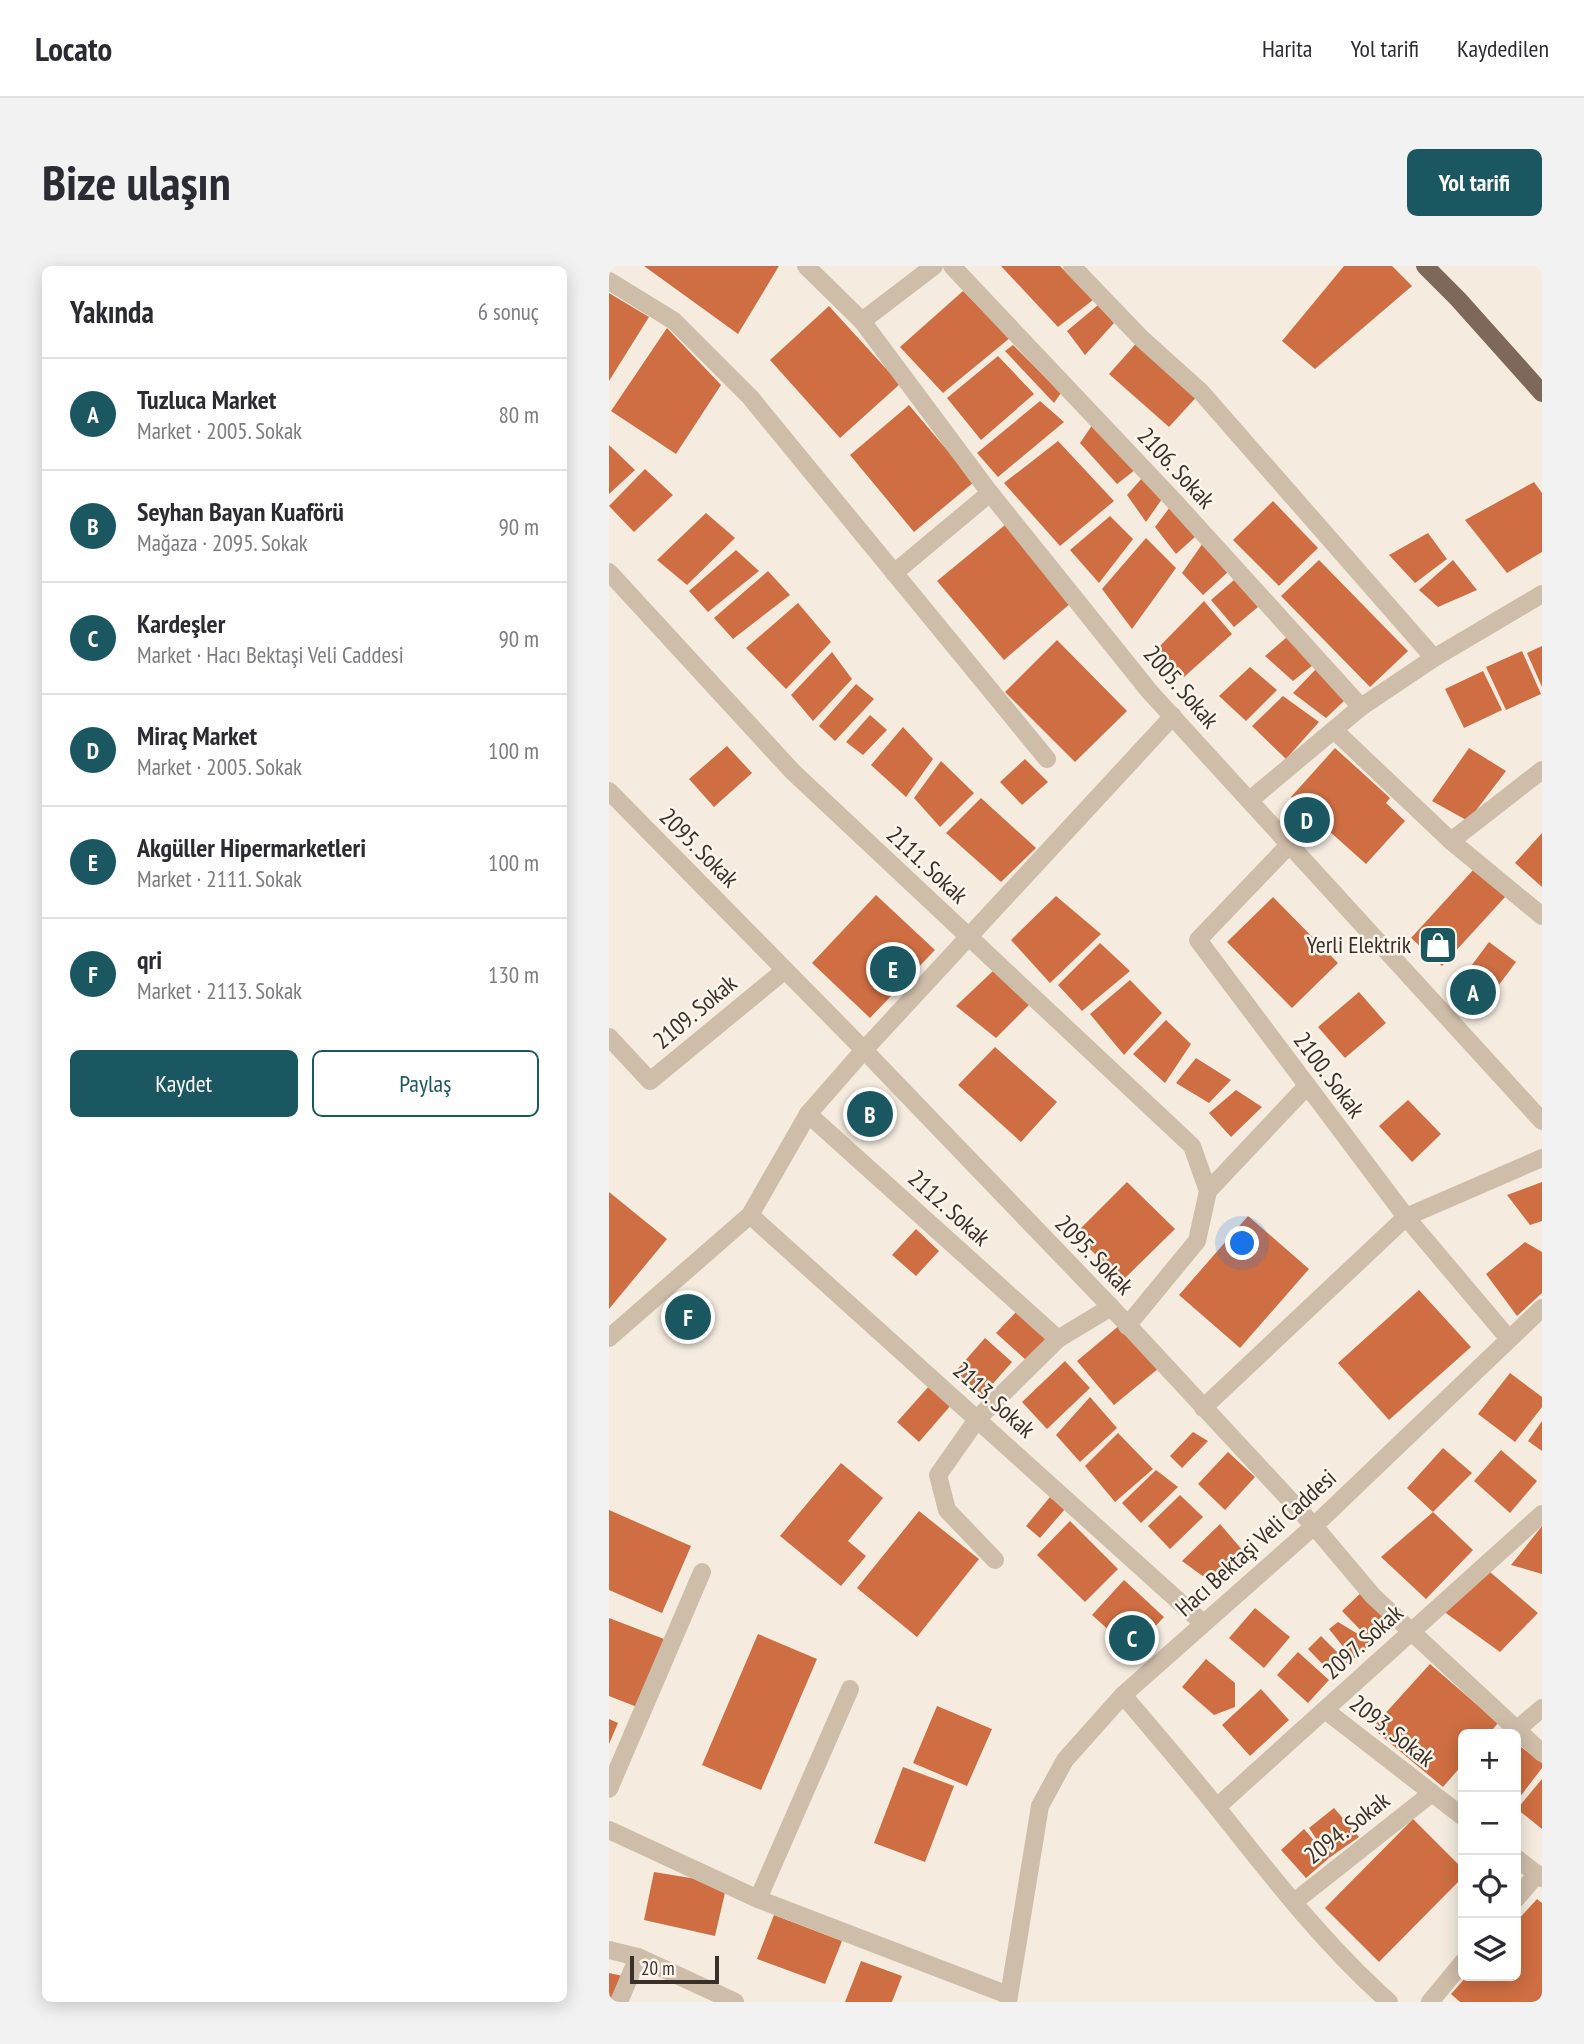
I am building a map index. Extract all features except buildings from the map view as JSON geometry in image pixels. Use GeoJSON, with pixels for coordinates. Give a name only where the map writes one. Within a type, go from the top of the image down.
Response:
{"type":"FeatureCollection","features":[{"type":"Feature","properties":{"kind":"main road"},"geometry":{"type":"LineString","coordinates":[[1425,266],[1542,393]]}},
{"type":"Feature","properties":{"kind":"street","name":"2005. Sokak"},"geometry":{"type":"LineString","coordinates":[[806,266],[862,321],[990,493],[1150,692],[1542,1121]]}},
{"type":"Feature","properties":{"kind":"street"},"geometry":{"type":"LineString","coordinates":[[862,321],[934,266]]}},
{"type":"Feature","properties":{"kind":"street","name":"2106. Sokak"},"geometry":{"type":"LineString","coordinates":[[952,266],[1174,501],[1361,707]]}},
{"type":"Feature","properties":{"kind":"street"},"geometry":{"type":"LineString","coordinates":[[1072,266],[1141,338],[1201,392],[1434,658]]}},
{"type":"Feature","properties":{"kind":"street"},"geometry":{"type":"LineString","coordinates":[[609,281],[674,321],[750,397],[1047,759]]}},
{"type":"Feature","properties":{"kind":"street"},"geometry":{"type":"LineString","coordinates":[[894,573],[990,493]]}},
{"type":"Feature","properties":{"kind":"street","name":"2111. Sokak"},"geometry":{"type":"LineString","coordinates":[[609,572],[792,771],[1192,1146],[1208,1191]]}},
{"type":"Feature","properties":{"kind":"street"},"geometry":{"type":"LineString","coordinates":[[1250,800],[1361,707],[1434,658],[1542,594]]}},
{"type":"Feature","properties":{"kind":"street"},"geometry":{"type":"LineString","coordinates":[[609,1338],[750,1215],[807,1114],[1173,716]]}},
{"type":"Feature","properties":{"kind":"street"},"geometry":{"type":"LineString","coordinates":[[1334,730],[1451,841],[1542,916]]}},
{"type":"Feature","properties":{"kind":"street"},"geometry":{"type":"LineString","coordinates":[[1451,841],[1542,770]]}},
{"type":"Feature","properties":{"kind":"street","name":"2095. Sokak"},"geometry":{"type":"LineString","coordinates":[[609,792],[864,1050],[1111,1307],[1314,1526],[1373,1596],[1513,1729]]}},
{"type":"Feature","properties":{"kind":"street","name":"2100. Sokak"},"geometry":{"type":"LineString","coordinates":[[1290,844],[1198,940],[1406,1217],[1509,1339]]}},
{"type":"Feature","properties":{"kind":"street","name":"2109. Sokak"},"geometry":{"type":"LineString","coordinates":[[609,1037],[650,1081],[785,970]]}},
{"type":"Feature","properties":{"kind":"street"},"geometry":{"type":"LineString","coordinates":[[1127,1325],[1197,1241],[1208,1191],[1307,1086]]}},
{"type":"Feature","properties":{"kind":"street","name":"2112. Sokak"},"geometry":{"type":"LineString","coordinates":[[807,1114],[1058,1339]]}},
{"type":"Feature","properties":{"kind":"street"},"geometry":{"type":"LineString","coordinates":[[1203,1408],[1406,1217],[1542,1158]]}},
{"type":"Feature","properties":{"kind":"street","name":"2113. Sokak"},"geometry":{"type":"LineString","coordinates":[[750,1215],[1203,1623]]}},
{"type":"Feature","properties":{"kind":"street"},"geometry":{"type":"LineString","coordinates":[[995,1560],[947,1510],[938,1475],[978,1418],[1058,1339],[1111,1307]]}},
{"type":"Feature","properties":{"kind":"street","name":"Hacı Bektaşi Veli Caddesi"},"geometry":{"type":"LineString","coordinates":[[1008,1998],[1040,1806],[1065,1760],[1123,1695],[1314,1526],[1542,1308]]}},
{"type":"Feature","properties":{"kind":"street","name":"2097. Sokak"},"geometry":{"type":"LineString","coordinates":[[1217,1807],[1542,1514]]}},
{"type":"Feature","properties":{"kind":"street"},"geometry":{"type":"LineString","coordinates":[[609,1790],[702,1572]]}},
{"type":"Feature","properties":{"kind":"street"},"geometry":{"type":"LineString","coordinates":[[758,1899],[850,1689]]}},
{"type":"Feature","properties":{"kind":"street"},"geometry":{"type":"LineString","coordinates":[[1123,1695],[1293,1902],[1359,1975],[1389,2002]]}},
{"type":"Feature","properties":{"kind":"street"},"geometry":{"type":"LineString","coordinates":[[1517,1729],[1542,1708]]}},
{"type":"Feature","properties":{"kind":"street","name":"2093. Sokak"},"geometry":{"type":"LineString","coordinates":[[1325,1710],[1458,1813]]}},
{"type":"Feature","properties":{"kind":"street","name":"2095. Sokak"},"geometry":{"type":"LineString","coordinates":[[1521,1736],[1542,1754]]}},
{"type":"Feature","properties":{"kind":"street","name":"2094. Sokak"},"geometry":{"type":"LineString","coordinates":[[1293,1902],[1432,1793]]}},
{"type":"Feature","properties":{"kind":"street"},"geometry":{"type":"LineString","coordinates":[[609,1830],[758,1899],[1008,1998]]}},
{"type":"Feature","properties":{"kind":"street"},"geometry":{"type":"LineString","coordinates":[[1521,1862],[1539,1876],[1521,1894]]}},
{"type":"Feature","properties":{"kind":"street"},"geometry":{"type":"LineString","coordinates":[[609,1950],[638,1957],[735,2002]]}},
{"type":"Feature","properties":{"kind":"street"},"geometry":{"type":"LineString","coordinates":[[619,2002],[638,1957]]}},
{"type":"Feature","properties":{"kind":"street"},"geometry":{"type":"LineString","coordinates":[[1430,2002],[1458,1968]]}},
{"type":"Feature","properties":{"kind":"place","name":"Miraç Market"},"geometry":{"type":"Point","coordinates":[1307,820]}},
{"type":"Feature","properties":{"kind":"place","name":"Yerli Elektrik"},"geometry":{"type":"Point","coordinates":[1438,945]}},
{"type":"Feature","properties":{"kind":"place","name":"Akgüller Hipermarketleri"},"geometry":{"type":"Point","coordinates":[893,969]}},
{"type":"Feature","properties":{"kind":"place","name":"Tuzluca Market"},"geometry":{"type":"Point","coordinates":[1473,992]}},
{"type":"Feature","properties":{"kind":"place","name":"Seyhan Bayan Kuaförü"},"geometry":{"type":"Point","coordinates":[870,1114]}},
{"type":"Feature","properties":{"kind":"place","name":"qri"},"geometry":{"type":"Point","coordinates":[688,1317]}},
{"type":"Feature","properties":{"kind":"place","name":"Kardeşler"},"geometry":{"type":"Point","coordinates":[1132,1638]}}]}
